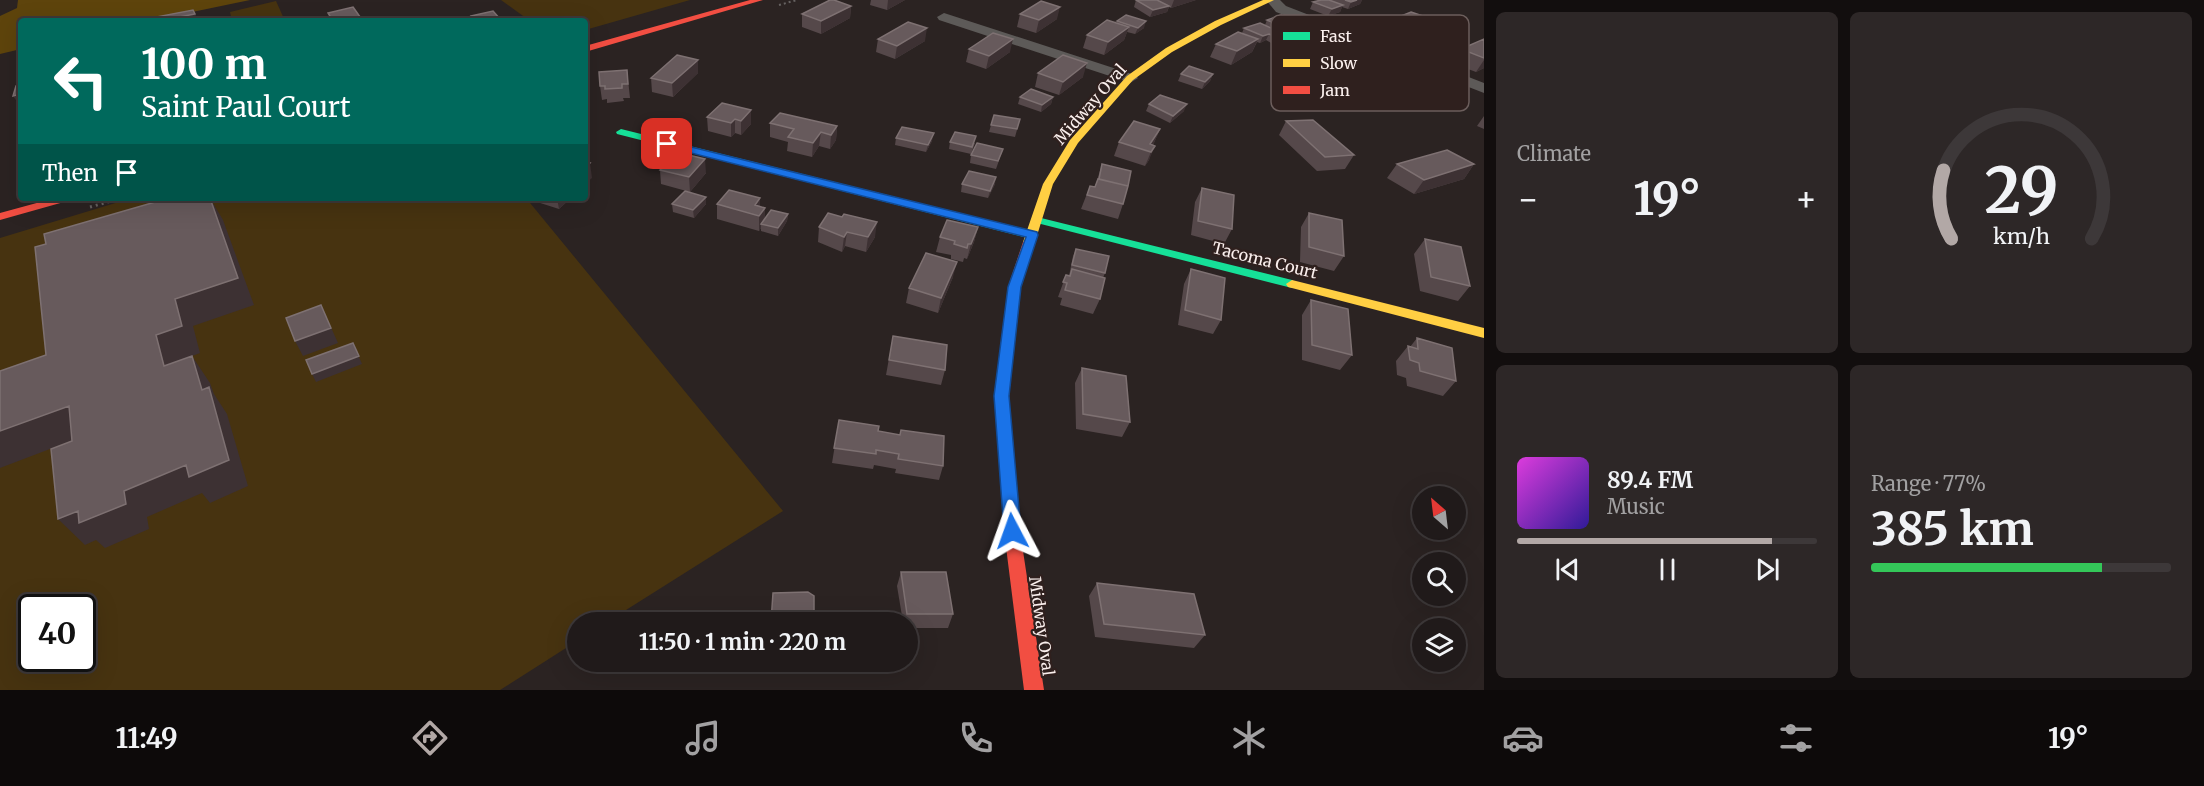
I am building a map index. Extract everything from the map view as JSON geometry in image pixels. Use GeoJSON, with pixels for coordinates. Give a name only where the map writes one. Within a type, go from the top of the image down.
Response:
{"type":"FeatureCollection","features":[{"type":"Feature","properties":{"kind":"street"},"geometry":{"type":"LineString","coordinates":[[588,48],[759,0]]}},
{"type":"Feature","properties":{"kind":"street"},"geometry":{"type":"LineString","coordinates":[[1272,0],[1281,9],[1296,15]]}},
{"type":"Feature","properties":{"kind":"street","name":"Midway Oval"},"geometry":{"type":"LineString","coordinates":[[1034,690],[1012,531],[1002,396],[1014,287],[1048,184],[1074,142],[1130,78],[1169,50],[1218,23],[1272,0]]}},
{"type":"Feature","properties":{"kind":"street"},"geometry":{"type":"LineString","coordinates":[[944,17],[1130,78]]}},
{"type":"Feature","properties":{"kind":"street"},"geometry":{"type":"LineString","coordinates":[[1469,82],[1484,88]]}},
{"type":"Feature","properties":{"kind":"street"},"geometry":{"type":"LineString","coordinates":[[621,132],[1032,235]]}},
{"type":"Feature","properties":{"kind":"street"},"geometry":{"type":"LineString","coordinates":[[0,217],[56,201]]}},
{"type":"Feature","properties":{"kind":"street","name":"Tacoma Court"},"geometry":{"type":"LineString","coordinates":[[1037,220],[1484,333]]}},
{"type":"Feature","properties":{"kind":"shaded area"},"geometry":{"type":"Polygon","coordinates":[[[18,0],[250,0],[163,18],[18,18],[18,50],[0,54],[0,16],[17,8],[18,0]]]}},
{"type":"Feature","properties":{"kind":"shaded area"},"geometry":{"type":"Polygon","coordinates":[[[501,0],[690,0],[588,29],[588,18],[526,18],[501,0]]]}},
{"type":"Feature","properties":{"kind":"shaded area"},"geometry":{"type":"Polygon","coordinates":[[[276,1],[284,18],[231,18],[230,12],[276,1]]]}},
{"type":"Feature","properties":{"kind":"shaded area"},"geometry":{"type":"Polygon","coordinates":[[[122,201],[528,201],[783,511],[623,612],[567,612],[567,647],[500,690],[0,690],[0,238],[122,201]]]}},
{"type":"Feature","properties":{"kind":"building"},"geometry":{"type":"Polygon","coordinates":[[[830,0],[851,6],[821,21],[802,14],[830,0]]]}},
{"type":"Feature","properties":{"kind":"building"},"geometry":{"type":"Polygon","coordinates":[[[1136,0],[1157,0],[1169,6],[1153,10],[1136,0]]]}},
{"type":"Feature","properties":{"kind":"building"},"geometry":{"type":"Polygon","coordinates":[[[1321,0],[1343,5],[1332,9],[1313,2],[1321,0]]]}},
{"type":"Feature","properties":{"kind":"building"},"geometry":{"type":"Polygon","coordinates":[[[1041,1],[1060,7],[1039,20],[1020,14],[1041,1]]]}},
{"type":"Feature","properties":{"kind":"building"},"geometry":{"type":"Polygon","coordinates":[[[353,7],[361,18],[331,18],[328,13],[353,7]]]}},
{"type":"Feature","properties":{"kind":"building"},"geometry":{"type":"Polygon","coordinates":[[[193,10],[195,14],[174,18],[151,18],[193,10]]]}},
{"type":"Feature","properties":{"kind":"building"},"geometry":{"type":"Polygon","coordinates":[[[493,11],[499,18],[473,18],[471,16],[493,11]]]}},
{"type":"Feature","properties":{"kind":"building"},"geometry":{"type":"Polygon","coordinates":[[[1411,12],[1420,15],[1404,15],[1411,12]]]}},
{"type":"Feature","properties":{"kind":"building"},"geometry":{"type":"Polygon","coordinates":[[[1126,15],[1146,21],[1138,28],[1117,21],[1126,15]]]}},
{"type":"Feature","properties":{"kind":"building"},"geometry":{"type":"Polygon","coordinates":[[[1107,20],[1129,27],[1108,42],[1087,35],[1107,20]]]}},
{"type":"Feature","properties":{"kind":"building"},"geometry":{"type":"Polygon","coordinates":[[[908,22],[927,28],[897,46],[878,39],[908,22]]]}},
{"type":"Feature","properties":{"kind":"building"},"geometry":{"type":"Polygon","coordinates":[[[1260,23],[1271,28],[1271,35],[1263,36],[1244,28],[1260,23]]]}},
{"type":"Feature","properties":{"kind":"building"},"geometry":{"type":"Polygon","coordinates":[[[1238,32],[1258,39],[1237,51],[1216,44],[1238,32]]]}},
{"type":"Feature","properties":{"kind":"building"},"geometry":{"type":"Polygon","coordinates":[[[993,33],[1013,39],[989,56],[969,49],[993,33]]]}},
{"type":"Feature","properties":{"kind":"building"},"geometry":{"type":"Polygon","coordinates":[[[1484,39],[1484,58],[1469,52],[1469,46],[1484,39]]]}},
{"type":"Feature","properties":{"kind":"building"},"geometry":{"type":"Polygon","coordinates":[[[677,55],[698,60],[672,83],[651,78],[677,55]]]}},
{"type":"Feature","properties":{"kind":"building"},"geometry":{"type":"Polygon","coordinates":[[[1063,55],[1087,63],[1063,82],[1038,73],[1063,55]]]}},
{"type":"Feature","properties":{"kind":"building"},"geometry":{"type":"Polygon","coordinates":[[[1189,66],[1213,74],[1205,82],[1181,74],[1189,66]]]}},
{"type":"Feature","properties":{"kind":"building"},"geometry":{"type":"Polygon","coordinates":[[[627,70],[628,84],[622,84],[622,88],[605,89],[605,86],[600,86],[599,72],[627,70]]]}},
{"type":"Feature","properties":{"kind":"building"},"geometry":{"type":"Polygon","coordinates":[[[18,86],[18,95],[13,96],[18,86]]]}},
{"type":"Feature","properties":{"kind":"building"},"geometry":{"type":"Polygon","coordinates":[[[1031,89],[1053,97],[1042,105],[1020,97],[1031,89]]]}},
{"type":"Feature","properties":{"kind":"building"},"geometry":{"type":"Polygon","coordinates":[[[1160,95],[1187,104],[1173,116],[1149,104],[1160,95]]]}},
{"type":"Feature","properties":{"kind":"building"},"geometry":{"type":"Polygon","coordinates":[[[722,103],[751,110],[741,121],[735,119],[731,123],[707,117],[722,103]]]}},
{"type":"Feature","properties":{"kind":"building"},"geometry":{"type":"Polygon","coordinates":[[[780,113],[837,126],[831,135],[821,132],[813,143],[788,137],[794,129],[770,123],[780,113]]]}},
{"type":"Feature","properties":{"kind":"building"},"geometry":{"type":"Polygon","coordinates":[[[994,115],[1020,119],[1017,129],[991,125],[994,115]]]}},
{"type":"Feature","properties":{"kind":"building"},"geometry":{"type":"Polygon","coordinates":[[[1313,120],[1354,155],[1325,157],[1286,121],[1313,120]]]}},
{"type":"Feature","properties":{"kind":"building"},"geometry":{"type":"Polygon","coordinates":[[[1134,121],[1160,129],[1150,144],[1155,146],[1151,152],[1119,142],[1134,121]]]}},
{"type":"Feature","properties":{"kind":"building"},"geometry":{"type":"Polygon","coordinates":[[[902,127],[934,133],[928,145],[896,138],[902,127]]]}},
{"type":"Feature","properties":{"kind":"building"},"geometry":{"type":"Polygon","coordinates":[[[955,132],[976,136],[972,147],[950,142],[955,132]]]}},
{"type":"Feature","properties":{"kind":"building"},"geometry":{"type":"Polygon","coordinates":[[[977,143],[1003,149],[998,161],[971,155],[977,143]]]}},
{"type":"Feature","properties":{"kind":"building"},"geometry":{"type":"Polygon","coordinates":[[[1447,150],[1474,164],[1424,180],[1397,164],[1447,150]]]}},
{"type":"Feature","properties":{"kind":"building"},"geometry":{"type":"Polygon","coordinates":[[[676,152],[705,159],[689,177],[660,170],[676,152]]]}},
{"type":"Feature","properties":{"kind":"building"},"geometry":{"type":"Polygon","coordinates":[[[1102,164],[1131,171],[1128,186],[1099,179],[1102,164]]]}},
{"type":"Feature","properties":{"kind":"building"},"geometry":{"type":"Polygon","coordinates":[[[969,171],[996,177],[990,191],[962,184],[969,171]]]}},
{"type":"Feature","properties":{"kind":"building"},"geometry":{"type":"Polygon","coordinates":[[[1098,179],[1128,186],[1123,204],[1087,195],[1090,186],[1095,187],[1098,179]]]}},
{"type":"Feature","properties":{"kind":"building"},"geometry":{"type":"Polygon","coordinates":[[[1202,188],[1234,195],[1232,229],[1198,221],[1202,188]]]}},
{"type":"Feature","properties":{"kind":"building"},"geometry":{"type":"Polygon","coordinates":[[[729,190],[760,198],[755,205],[765,208],[759,216],[717,204],[729,190]]]}},
{"type":"Feature","properties":{"kind":"building"},"geometry":{"type":"Polygon","coordinates":[[[685,191],[706,197],[693,210],[672,204],[685,191]]]}},
{"type":"Feature","properties":{"kind":"building"},"geometry":{"type":"Polygon","coordinates":[[[159,201],[211,201],[238,278],[175,299],[182,326],[156,335],[164,366],[192,356],[202,390],[209,387],[229,460],[189,477],[186,465],[124,491],[126,504],[79,523],[78,511],[58,519],[51,449],[72,441],[69,406],[0,431],[0,371],[46,355],[35,247],[46,244],[44,234],[159,201]]]}},
{"type":"Feature","properties":{"kind":"building"},"geometry":{"type":"Polygon","coordinates":[[[771,210],[788,214],[778,228],[761,224],[771,210]]]}},
{"type":"Feature","properties":{"kind":"building"},"geometry":{"type":"Polygon","coordinates":[[[828,213],[842,217],[844,214],[877,222],[868,237],[847,232],[844,237],[819,227],[828,213]]]}},
{"type":"Feature","properties":{"kind":"building"},"geometry":{"type":"Polygon","coordinates":[[[1309,213],[1342,220],[1344,256],[1309,247],[1309,213]]]}},
{"type":"Feature","properties":{"kind":"building"},"geometry":{"type":"Polygon","coordinates":[[[947,220],[978,227],[967,248],[954,244],[955,241],[940,237],[947,220]]]}},
{"type":"Feature","properties":{"kind":"building"},"geometry":{"type":"Polygon","coordinates":[[[1425,239],[1461,247],[1470,286],[1431,277],[1425,239]]]}},
{"type":"Feature","properties":{"kind":"building"},"geometry":{"type":"Polygon","coordinates":[[[1076,249],[1109,256],[1105,273],[1072,265],[1076,249]]]}},
{"type":"Feature","properties":{"kind":"building"},"geometry":{"type":"Polygon","coordinates":[[[926,253],[957,262],[941,298],[909,288],[926,253]]]}},
{"type":"Feature","properties":{"kind":"building"},"geometry":{"type":"Polygon","coordinates":[[[1072,269],[1105,278],[1100,299],[1065,290],[1067,283],[1063,282],[1066,275],[1070,276],[1072,269]]]}},
{"type":"Feature","properties":{"kind":"building"},"geometry":{"type":"Polygon","coordinates":[[[1191,269],[1225,278],[1221,320],[1185,310],[1191,269]]]}},
{"type":"Feature","properties":{"kind":"building"},"geometry":{"type":"Polygon","coordinates":[[[1311,300],[1348,309],[1352,355],[1312,345],[1311,300]]]}},
{"type":"Feature","properties":{"kind":"building"},"geometry":{"type":"Polygon","coordinates":[[[321,305],[331,328],[295,341],[286,318],[321,305]]]}},
{"type":"Feature","properties":{"kind":"building"},"geometry":{"type":"Polygon","coordinates":[[[893,336],[947,345],[945,370],[889,360],[893,336]]]}},
{"type":"Feature","properties":{"kind":"building"},"geometry":{"type":"Polygon","coordinates":[[[1417,338],[1452,348],[1456,381],[1420,371],[1419,363],[1410,360],[1408,346],[1418,349],[1417,338]]]}},
{"type":"Feature","properties":{"kind":"building"},"geometry":{"type":"Polygon","coordinates":[[[353,343],[359,356],[312,374],[306,360],[353,343]]]}},
{"type":"Feature","properties":{"kind":"building"},"geometry":{"type":"Polygon","coordinates":[[[1082,368],[1126,376],[1130,422],[1083,414],[1082,368]]]}},
{"type":"Feature","properties":{"kind":"building"},"geometry":{"type":"Polygon","coordinates":[[[839,420],[879,426],[878,431],[900,435],[901,430],[944,436],[943,466],[898,459],[899,454],[876,450],[876,454],[834,448],[839,420]]]}},
{"type":"Feature","properties":{"kind":"building"},"geometry":{"type":"Polygon","coordinates":[[[901,572],[946,572],[953,614],[907,612],[901,572]]]}},
{"type":"Feature","properties":{"kind":"building"},"geometry":{"type":"Polygon","coordinates":[[[1097,583],[1194,594],[1205,635],[1104,624],[1097,583]]]}},
{"type":"Feature","properties":{"kind":"building"},"geometry":{"type":"Polygon","coordinates":[[[808,592],[814,596],[814,612],[772,612],[773,593],[808,592]]]}},
{"type":"Feature","properties":{"kind":"traffic: fast"},"geometry":{"type":"LineString","coordinates":[[621,132],[1032,235]]}},
{"type":"Feature","properties":{"kind":"traffic: fast"},"geometry":{"type":"LineString","coordinates":[[1037,220],[1292,284]]}},
{"type":"Feature","properties":{"kind":"traffic: slow"},"geometry":{"type":"LineString","coordinates":[[1029,242],[1048,184],[1074,142],[1130,78],[1169,50],[1218,23],[1270,0]]}},
{"type":"Feature","properties":{"kind":"traffic: slow"},"geometry":{"type":"LineString","coordinates":[[1292,284],[1484,333]]}},
{"type":"Feature","properties":{"kind":"traffic: jam"},"geometry":{"type":"LineString","coordinates":[[588,48],[759,0]]}},
{"type":"Feature","properties":{"kind":"traffic: jam"},"geometry":{"type":"LineString","coordinates":[[0,217],[56,201]]}},
{"type":"Feature","properties":{"kind":"traffic: jam"},"geometry":{"type":"LineString","coordinates":[[1029,242],[1014,287],[1002,396],[1012,531],[1034,690]]}},
{"type":"Feature","properties":{"kind":"route"},"geometry":{"type":"LineString","coordinates":[[667,144],[1032,235],[1014,287],[1002,396],[1012,531]]}}]}
